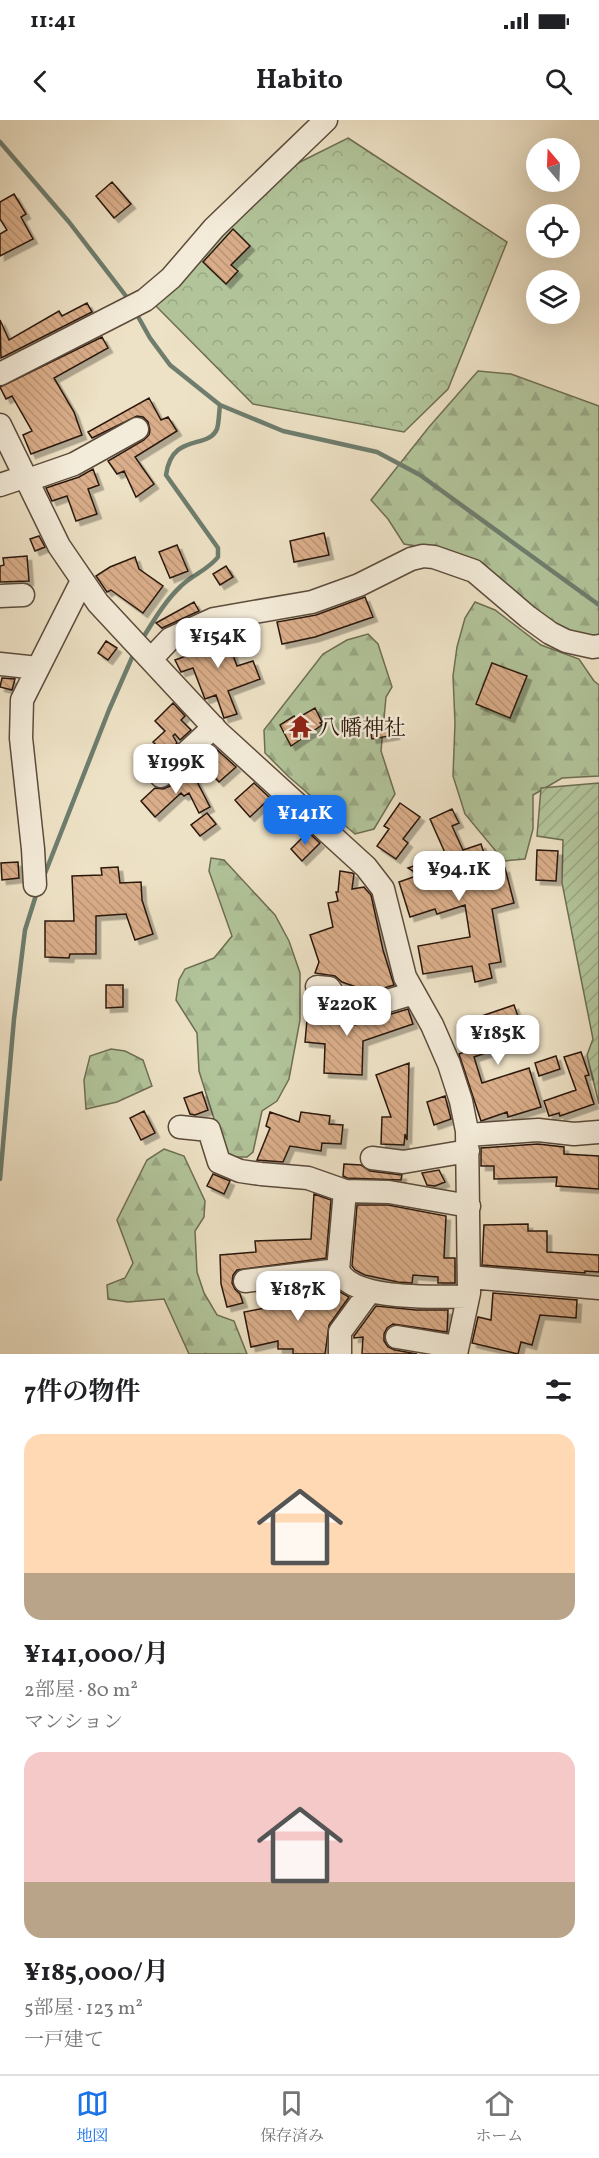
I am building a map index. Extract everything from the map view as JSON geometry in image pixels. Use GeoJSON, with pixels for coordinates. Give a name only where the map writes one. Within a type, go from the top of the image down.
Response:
{"type":"FeatureCollection","features":[{"type":"Feature","properties":{"kind":"street"},"geometry":{"type":"LineString","coordinates":[[0,374],[133,307],[171,278],[214,228],[326,120]]}},
{"type":"Feature","properties":{"kind":"street"},"geometry":{"type":"LineString","coordinates":[[0,425],[28,478],[59,546],[98,603],[214,727],[325,828],[376,879],[383,889],[405,977],[432,1025],[448,1064],[461,1101],[468,1143],[468,1287],[456,1350],[397,1337]]}},
{"type":"Feature","properties":{"kind":"street"},"geometry":{"type":"LineString","coordinates":[[0,485],[74,464],[137,429]]}},
{"type":"Feature","properties":{"kind":"street"},"geometry":{"type":"LineString","coordinates":[[141,650],[213,619],[312,602],[359,585],[423,556],[434,557],[474,572],[550,633],[566,641],[593,647],[599,646]]}},
{"type":"Feature","properties":{"kind":"street"},"geometry":{"type":"LineString","coordinates":[[34,885],[33,849],[21,738],[22,700],[82,581]]}},
{"type":"Feature","properties":{"kind":"street"},"geometry":{"type":"LineString","coordinates":[[0,596],[23,595]]}},
{"type":"Feature","properties":{"kind":"street"},"geometry":{"type":"LineString","coordinates":[[0,664],[38,668]]}},
{"type":"Feature","properties":{"kind":"street"},"geometry":{"type":"LineString","coordinates":[[160,776],[214,727]]}},
{"type":"Feature","properties":{"kind":"street"},"geometry":{"type":"LineString","coordinates":[[317,987],[329,988],[347,1013],[414,993]]}},
{"type":"Feature","properties":{"kind":"street"},"geometry":{"type":"LineString","coordinates":[[180,1128],[209,1130],[219,1162],[226,1166],[261,1174],[308,1178],[345,1191],[389,1192],[469,1206]]}},
{"type":"Feature","properties":{"kind":"street"},"geometry":{"type":"LineString","coordinates":[[372,1158],[403,1162],[468,1143],[538,1130],[574,1134],[599,1132]]}},
{"type":"Feature","properties":{"kind":"street"},"geometry":{"type":"LineString","coordinates":[[345,1191],[338,1270],[348,1283],[370,1291],[388,1294],[468,1287],[599,1288]]}},
{"type":"Feature","properties":{"kind":"street"},"geometry":{"type":"LineString","coordinates":[[245,1281],[338,1270]]}},
{"type":"Feature","properties":{"kind":"street"},"geometry":{"type":"LineString","coordinates":[[340,1354],[340,1332],[370,1291]]}},
{"type":"Feature","properties":{"kind":"green space"},"geometry":{"type":"Polygon","coordinates":[[[348,138],[507,242],[448,389],[404,432],[253,404],[153,303],[230,221],[296,164],[348,138]]]}},
{"type":"Feature","properties":{"kind":"green space"},"geometry":{"type":"Polygon","coordinates":[[[478,371],[511,374],[599,406],[599,640],[563,634],[441,550],[404,544],[388,519],[371,500],[429,427],[478,371]]]}},
{"type":"Feature","properties":{"kind":"green space"},"geometry":{"type":"Polygon","coordinates":[[[475,602],[495,610],[541,645],[579,659],[599,685],[599,776],[562,778],[533,795],[533,829],[525,859],[504,861],[465,814],[453,776],[455,723],[453,676],[457,647],[465,618],[475,602]]]}},
{"type":"Feature","properties":{"kind":"green space"},"geometry":{"type":"Polygon","coordinates":[[[368,634],[378,644],[392,687],[386,697],[381,751],[395,794],[374,829],[355,834],[265,753],[264,730],[323,654],[347,640],[368,634]]]}},
{"type":"Feature","properties":{"kind":"green space"},"geometry":{"type":"Polygon","coordinates":[[[599,783],[599,1104],[587,1055],[593,1039],[562,883],[563,840],[537,836],[541,788],[599,783]]]}},
{"type":"Feature","properties":{"kind":"green space"},"geometry":{"type":"Polygon","coordinates":[[[211,858],[224,860],[275,915],[289,941],[300,973],[300,1020],[289,1079],[277,1101],[262,1111],[253,1152],[247,1157],[226,1157],[199,1071],[197,1033],[176,1000],[179,980],[185,969],[214,958],[232,936],[209,871],[211,858]]]}},
{"type":"Feature","properties":{"kind":"green space"},"geometry":{"type":"Polygon","coordinates":[[[111,1049],[125,1051],[143,1060],[152,1086],[117,1102],[86,1109],[84,1080],[90,1056],[111,1049]]]}},
{"type":"Feature","properties":{"kind":"green space"},"geometry":{"type":"Polygon","coordinates":[[[164,1149],[184,1156],[205,1201],[204,1217],[195,1231],[197,1272],[204,1293],[217,1315],[234,1321],[247,1354],[189,1354],[164,1299],[128,1302],[108,1299],[107,1285],[125,1278],[133,1263],[117,1220],[147,1160],[164,1149]]]}},
{"type":"Feature","properties":{"kind":"building"},"geometry":{"type":"Polygon","coordinates":[[[112,182],[131,204],[114,218],[96,196],[112,182]]]}},
{"type":"Feature","properties":{"kind":"building"},"geometry":{"type":"Polygon","coordinates":[[[14,194],[26,214],[21,217],[33,239],[0,256],[0,234],[7,230],[0,219],[0,202],[14,194]]]}},
{"type":"Feature","properties":{"kind":"building"},"geometry":{"type":"Polygon","coordinates":[[[233,229],[250,246],[231,265],[238,271],[226,284],[203,262],[233,229]]]}},
{"type":"Feature","properties":{"kind":"building"},"geometry":{"type":"Polygon","coordinates":[[[87,303],[92,312],[1,358],[0,320],[9,340],[59,311],[62,316],[87,303]]]}},
{"type":"Feature","properties":{"kind":"building"},"geometry":{"type":"Polygon","coordinates":[[[102,337],[108,348],[54,378],[74,412],[82,435],[31,454],[23,435],[32,431],[12,396],[6,399],[0,387],[102,337]]]}},
{"type":"Feature","properties":{"kind":"building"},"geometry":{"type":"Polygon","coordinates":[[[149,398],[161,420],[168,417],[177,431],[135,457],[154,484],[136,497],[124,471],[117,474],[108,461],[144,440],[149,435],[148,422],[143,417],[137,416],[92,438],[88,432],[149,398]]]}},
{"type":"Feature","properties":{"kind":"building"},"geometry":{"type":"Polygon","coordinates":[[[93,469],[99,485],[88,489],[97,514],[76,521],[67,496],[52,501],[46,488],[79,477],[93,469]]]}},
{"type":"Feature","properties":{"kind":"building"},"geometry":{"type":"Polygon","coordinates":[[[324,533],[329,555],[294,562],[290,541],[324,533]]]}},
{"type":"Feature","properties":{"kind":"building"},"geometry":{"type":"Polygon","coordinates":[[[39,536],[45,547],[35,551],[30,539],[39,536]]]}},
{"type":"Feature","properties":{"kind":"building"},"geometry":{"type":"Polygon","coordinates":[[[177,545],[188,571],[170,578],[159,552],[177,545]]]}},
{"type":"Feature","properties":{"kind":"building"},"geometry":{"type":"Polygon","coordinates":[[[27,556],[29,581],[0,582],[0,566],[4,565],[3,558],[27,556]]]}},
{"type":"Feature","properties":{"kind":"building"},"geometry":{"type":"Polygon","coordinates":[[[135,557],[139,569],[163,586],[143,613],[111,590],[107,592],[96,576],[110,567],[135,557]]]}},
{"type":"Feature","properties":{"kind":"building"},"geometry":{"type":"Polygon","coordinates":[[[226,566],[233,577],[220,585],[213,574],[226,566]]]}},
{"type":"Feature","properties":{"kind":"building"},"geometry":{"type":"Polygon","coordinates":[[[365,597],[373,617],[315,637],[282,644],[277,622],[316,615],[365,597]]]}},
{"type":"Feature","properties":{"kind":"building"},"geometry":{"type":"Polygon","coordinates":[[[194,602],[199,611],[162,628],[156,623],[194,602]]]}},
{"type":"Feature","properties":{"kind":"building"},"geometry":{"type":"Polygon","coordinates":[[[238,629],[240,634],[227,639],[237,666],[253,661],[260,679],[228,691],[237,714],[224,718],[216,695],[205,699],[193,668],[181,672],[175,660],[189,655],[186,647],[218,632],[238,629]]]}},
{"type":"Feature","properties":{"kind":"building"},"geometry":{"type":"Polygon","coordinates":[[[106,641],[117,648],[108,660],[98,653],[106,641]]]}},
{"type":"Feature","properties":{"kind":"building"},"geometry":{"type":"Polygon","coordinates":[[[492,663],[527,676],[510,718],[476,704],[492,663]]]}},
{"type":"Feature","properties":{"kind":"building"},"geometry":{"type":"Polygon","coordinates":[[[2,678],[15,679],[12,690],[0,687],[2,678]]]}},
{"type":"Feature","properties":{"kind":"building"},"geometry":{"type":"Polygon","coordinates":[[[173,703],[185,716],[181,720],[191,730],[180,740],[175,734],[173,736],[177,743],[150,769],[144,763],[159,748],[153,742],[165,731],[155,721],[173,703]]]}},
{"type":"Feature","properties":{"kind":"building","name":"八幡神社"},"geometry":{"type":"Polygon","coordinates":[[[315,708],[322,725],[291,746],[280,725],[294,716],[296,719],[315,708]]]}},
{"type":"Feature","properties":{"kind":"building"},"geometry":{"type":"Polygon","coordinates":[[[393,719],[395,735],[372,739],[369,723],[393,719]]]}},
{"type":"Feature","properties":{"kind":"building"},"geometry":{"type":"Polygon","coordinates":[[[213,746],[236,767],[219,782],[198,760],[213,746]]]}},
{"type":"Feature","properties":{"kind":"building"},"geometry":{"type":"Polygon","coordinates":[[[190,768],[210,807],[199,813],[189,793],[184,796],[181,793],[155,817],[141,801],[155,788],[163,789],[170,786],[190,768]]]}},
{"type":"Feature","properties":{"kind":"building"},"geometry":{"type":"Polygon","coordinates":[[[254,783],[270,798],[250,817],[235,800],[254,783]]]}},
{"type":"Feature","properties":{"kind":"building"},"geometry":{"type":"Polygon","coordinates":[[[400,803],[420,817],[403,839],[408,843],[396,859],[377,846],[389,829],[384,826],[400,803]]]}},
{"type":"Feature","properties":{"kind":"building"},"geometry":{"type":"Polygon","coordinates":[[[452,809],[459,823],[452,826],[463,850],[481,844],[490,872],[505,868],[514,903],[492,909],[501,962],[489,964],[492,978],[475,982],[472,966],[423,974],[418,946],[470,937],[465,905],[437,914],[435,909],[410,917],[399,882],[419,875],[408,868],[446,855],[430,819],[452,809]]]}},
{"type":"Feature","properties":{"kind":"building"},"geometry":{"type":"Polygon","coordinates":[[[207,813],[216,824],[200,836],[191,825],[207,813]]]}},
{"type":"Feature","properties":{"kind":"building"},"geometry":{"type":"Polygon","coordinates":[[[308,832],[320,843],[302,861],[291,849],[308,832]]]}},
{"type":"Feature","properties":{"kind":"building"},"geometry":{"type":"Polygon","coordinates":[[[537,850],[558,851],[556,881],[536,880],[537,850]]]}},
{"type":"Feature","properties":{"kind":"building"},"geometry":{"type":"Polygon","coordinates":[[[18,862],[19,878],[2,880],[1,863],[18,862]]]}},
{"type":"Feature","properties":{"kind":"building"},"geometry":{"type":"Polygon","coordinates":[[[118,867],[120,883],[141,882],[142,900],[153,934],[135,940],[126,914],[96,916],[96,954],[70,954],[69,958],[45,957],[45,921],[74,921],[72,876],[102,875],[101,868],[118,867]]]}},
{"type":"Feature","properties":{"kind":"building"},"geometry":{"type":"Polygon","coordinates":[[[340,871],[354,874],[352,889],[364,887],[371,895],[383,950],[394,985],[370,992],[342,982],[335,976],[315,973],[319,962],[310,935],[333,927],[328,903],[338,901],[336,892],[338,892],[340,871]]]}},
{"type":"Feature","properties":{"kind":"building"},"geometry":{"type":"Polygon","coordinates":[[[106,985],[123,985],[123,1007],[106,1008],[106,985]]]}},
{"type":"Feature","properties":{"kind":"building"},"geometry":{"type":"Polygon","coordinates":[[[309,998],[322,1001],[336,1021],[343,1026],[351,1026],[408,1009],[413,1024],[363,1041],[362,1075],[324,1073],[325,1044],[305,1042],[309,998]]]}},
{"type":"Feature","properties":{"kind":"building"},"geometry":{"type":"Polygon","coordinates":[[[514,1005],[526,1039],[474,1057],[482,1083],[529,1068],[541,1107],[508,1117],[507,1112],[481,1121],[459,1054],[470,1050],[461,1023],[514,1005]]]}},
{"type":"Feature","properties":{"kind":"building"},"geometry":{"type":"Polygon","coordinates":[[[581,1052],[589,1075],[585,1076],[594,1104],[560,1116],[559,1113],[549,1116],[544,1101],[576,1090],[564,1057],[581,1052]]]}},
{"type":"Feature","properties":{"kind":"building"},"geometry":{"type":"Polygon","coordinates":[[[556,1056],[560,1069],[539,1076],[535,1063],[556,1056]]]}},
{"type":"Feature","properties":{"kind":"building"},"geometry":{"type":"Polygon","coordinates":[[[409,1063],[407,1140],[405,1134],[404,1145],[381,1144],[382,1117],[391,1117],[376,1075],[409,1063]]]}},
{"type":"Feature","properties":{"kind":"building"},"geometry":{"type":"Polygon","coordinates":[[[202,1092],[208,1110],[195,1115],[190,1114],[184,1098],[202,1092]]]}},
{"type":"Feature","properties":{"kind":"building"},"geometry":{"type":"Polygon","coordinates":[[[445,1096],[451,1119],[434,1125],[427,1102],[445,1096]]]}},
{"type":"Feature","properties":{"kind":"building"},"geometry":{"type":"Polygon","coordinates":[[[144,1111],[155,1133],[141,1140],[130,1118],[144,1111]]]}},
{"type":"Feature","properties":{"kind":"building"},"geometry":{"type":"Polygon","coordinates":[[[270,1112],[299,1122],[301,1112],[330,1116],[329,1124],[343,1125],[341,1144],[322,1143],[321,1151],[290,1146],[283,1162],[257,1160],[270,1128],[266,1126],[270,1112]]]}},
{"type":"Feature","properties":{"kind":"building"},"geometry":{"type":"Polygon","coordinates":[[[538,1144],[564,1147],[564,1154],[599,1156],[599,1189],[556,1186],[557,1177],[494,1179],[494,1166],[481,1166],[481,1148],[538,1144]]]}},
{"type":"Feature","properties":{"kind":"building"},"geometry":{"type":"Polygon","coordinates":[[[344,1164],[361,1165],[370,1171],[402,1175],[401,1180],[347,1178],[343,1176],[344,1164]]]}},
{"type":"Feature","properties":{"kind":"building"},"geometry":{"type":"Polygon","coordinates":[[[439,1170],[445,1182],[435,1186],[427,1185],[422,1173],[439,1170]]]}},
{"type":"Feature","properties":{"kind":"building"},"geometry":{"type":"Polygon","coordinates":[[[213,1174],[230,1181],[224,1194],[207,1186],[213,1174]]]}},
{"type":"Feature","properties":{"kind":"building"},"geometry":{"type":"Polygon","coordinates":[[[314,1194],[331,1200],[326,1258],[237,1270],[233,1275],[232,1283],[243,1303],[227,1307],[221,1284],[220,1255],[256,1252],[255,1241],[311,1239],[314,1194]]]}},
{"type":"Feature","properties":{"kind":"building"},"geometry":{"type":"Polygon","coordinates":[[[357,1205],[388,1205],[446,1216],[444,1258],[455,1258],[455,1283],[438,1283],[438,1277],[413,1275],[412,1283],[398,1282],[365,1275],[355,1270],[352,1266],[357,1205]]]}},
{"type":"Feature","properties":{"kind":"building"},"geometry":{"type":"Polygon","coordinates":[[[528,1224],[528,1231],[547,1231],[547,1252],[599,1255],[599,1272],[585,1271],[585,1273],[482,1265],[484,1225],[528,1224]]]}},
{"type":"Feature","properties":{"kind":"building"},"geometry":{"type":"Polygon","coordinates":[[[332,1284],[349,1297],[329,1325],[325,1354],[293,1354],[293,1349],[278,1349],[278,1341],[251,1347],[244,1312],[307,1300],[311,1298],[309,1287],[332,1284]]]}},
{"type":"Feature","properties":{"kind":"building"},"geometry":{"type":"Polygon","coordinates":[[[493,1293],[577,1300],[576,1318],[540,1315],[532,1345],[521,1342],[518,1354],[472,1343],[478,1317],[491,1320],[493,1293]]]}},
{"type":"Feature","properties":{"kind":"building"},"geometry":{"type":"Polygon","coordinates":[[[376,1306],[448,1310],[447,1332],[393,1324],[384,1334],[384,1341],[388,1347],[417,1354],[362,1354],[363,1337],[354,1338],[354,1336],[376,1306]]]}},
{"type":"Feature","properties":{"kind":"waterway"},"geometry":{"type":"LineString","coordinates":[[0,142],[69,222],[129,300]]}},
{"type":"Feature","properties":{"kind":"waterway"},"geometry":{"type":"LineString","coordinates":[[136,313],[150,338],[170,365],[220,405],[283,431],[377,452],[420,475],[599,605]]}},
{"type":"Feature","properties":{"kind":"waterway"},"geometry":{"type":"LineString","coordinates":[[141,641],[175,592],[218,557],[218,548],[166,475],[175,453],[182,447],[206,439],[217,429],[220,405]]}},
{"type":"Feature","properties":{"kind":"waterway"},"geometry":{"type":"LineString","coordinates":[[44,876],[109,710],[134,653]]}},
{"type":"Feature","properties":{"kind":"waterway"},"geometry":{"type":"LineString","coordinates":[[0,1179],[14,1019],[25,930],[37,892]]}},
{"type":"Feature","properties":{"kind":"place","name":"八幡神社"},"geometry":{"type":"Point","coordinates":[300,727]}}]}
